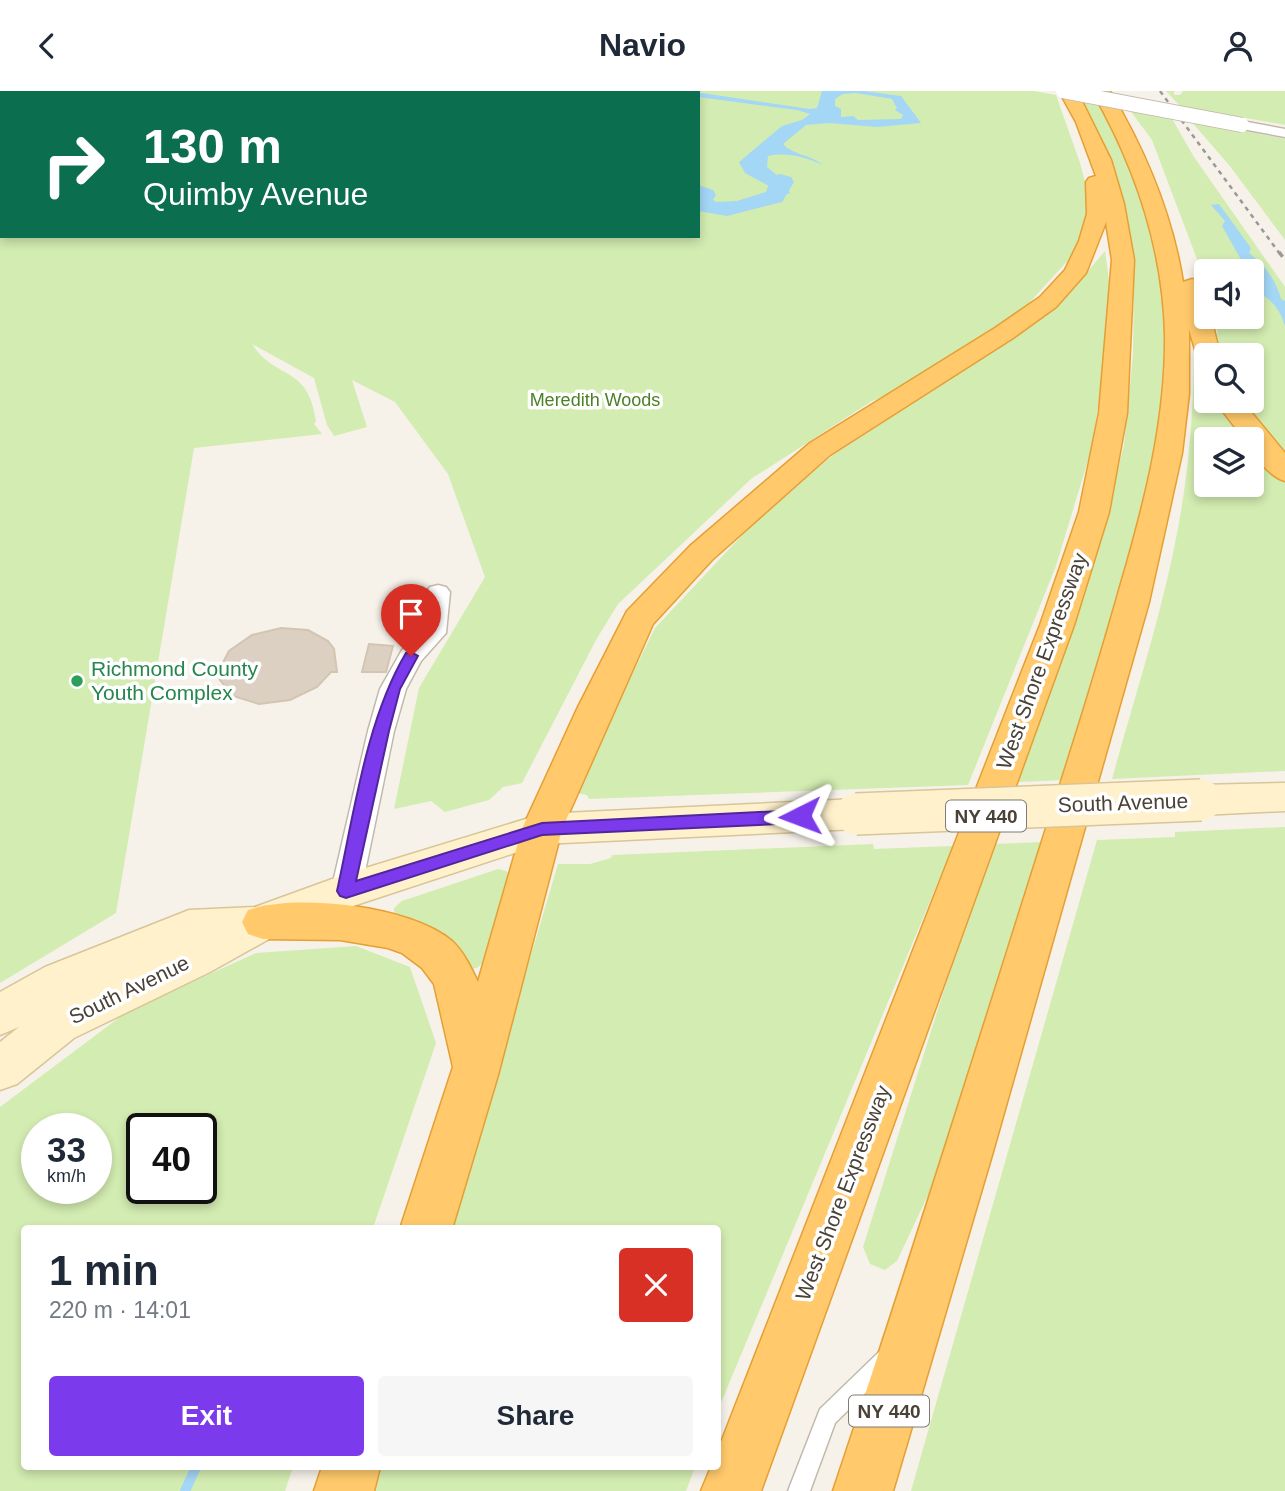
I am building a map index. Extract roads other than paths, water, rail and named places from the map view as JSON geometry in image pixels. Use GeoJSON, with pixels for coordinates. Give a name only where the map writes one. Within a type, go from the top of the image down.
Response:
{"type":"FeatureCollection","features":[{"type":"Feature","properties":{"kind":"highway","name":"NY 440"},"geometry":{"type":"LineString","coordinates":[[863,1491],[1118,656],[1160,492],[1174,419],[1177,333],[1168,262],[1155,206],[1140,162],[1079,99]]}},
{"type":"Feature","properties":{"kind":"highway"},"geometry":{"type":"LineString","coordinates":[[427,1225],[474,1075],[542,829],[596,707],[639,619],[701,553],[820,449],[1004,333],[1048,302],[1075,273],[1090,241],[1098,214],[1097,188],[1079,99]]}},
{"type":"Feature","properties":{"kind":"highway","name":"West Shore Expressway"},"geometry":{"type":"LineString","coordinates":[[731,1491],[1018,729],[1094,512],[1114,413],[1123,260],[1114,204],[1079,99]]}},
{"type":"Feature","properties":{"kind":"highway"},"geometry":{"type":"LineString","coordinates":[[1140,162],[1165,207],[1178,243],[1191,284],[1204,343]]}},
{"type":"Feature","properties":{"kind":"highway"},"geometry":{"type":"LineString","coordinates":[[1238,413],[1285,472]]}},
{"type":"Feature","properties":{"kind":"highway"},"geometry":{"type":"LineString","coordinates":[[263,922],[344,922],[384,927],[411,938],[435,953],[451,972],[467,1014],[474,1075]]}},
{"type":"Feature","properties":{"kind":"highway"},"geometry":{"type":"LineString","coordinates":[[344,1491],[350,1470]]}},
{"type":"Feature","properties":{"kind":"street"},"geometry":{"type":"LineString","coordinates":[[1079,99],[1285,133]]}},
{"type":"Feature","properties":{"kind":"street"},"geometry":{"type":"LineString","coordinates":[[346,891],[381,731],[393,689],[411,656],[434,633],[438,593]]}},
{"type":"Feature","properties":{"kind":"street","name":"South Avenue"},"geometry":{"type":"LineString","coordinates":[[0,1069],[58,1024],[195,959],[263,922],[346,891],[542,829],[1285,797]]}},
{"type":"Feature","properties":{"kind":"street","name":"South Avenue"},"geometry":{"type":"LineString","coordinates":[[0,1015],[61,980],[189,927],[263,922]]}},
{"type":"Feature","properties":{"kind":"lane"},"geometry":{"type":"LineString","coordinates":[[799,1491],[827,1416],[914,1331]]}},
{"type":"Feature","properties":{"kind":"water"},"geometry":{"type":"Polygon","coordinates":[[[822,91],[864,91],[901,96],[921,123],[877,127],[829,123],[806,125],[783,144],[823,165],[796,156],[768,156],[767,167],[786,183],[790,193],[765,204],[740,208],[765,196],[771,187],[745,173],[739,162],[782,126],[802,120],[810,114],[700,97],[700,93],[810,109],[817,108],[822,91]],[[856,93],[843,94],[835,99],[835,106],[841,109],[841,117],[853,116],[858,120],[901,119],[903,115],[895,110],[897,108],[892,99],[856,93]]]}},
{"type":"Feature","properties":{"kind":"water"},"geometry":{"type":"Polygon","coordinates":[[[1219,204],[1251,248],[1249,253],[1256,259],[1241,259],[1222,226],[1225,221],[1211,205],[1219,204]]]}},
{"type":"Feature","properties":{"kind":"water"},"geometry":{"type":"Polygon","coordinates":[[[1264,267],[1276,285],[1281,299],[1285,301],[1285,326],[1273,303],[1264,296],[1264,267]]]}},
{"type":"Feature","properties":{"kind":"waterway"},"geometry":{"type":"LineString","coordinates":[[700,203],[718,209],[746,206],[774,197],[783,182],[780,181]]}},
{"type":"Feature","properties":{"kind":"waterway"},"geometry":{"type":"LineString","coordinates":[[700,193],[705,195],[700,203]]}},
{"type":"Feature","properties":{"kind":"waterway"},"geometry":{"type":"LineString","coordinates":[[185,1491],[195,1470]]}},
{"type":"Feature","properties":{"kind":"railway"},"geometry":{"type":"LineString","coordinates":[[1160,91],[1280,254]]}},
{"type":"Feature","properties":{"kind":"railway"},"geometry":{"type":"LineString","coordinates":[[1279,252],[1285,260]]}},
{"type":"Feature","properties":{"kind":"place","name":"Richmond County Youth Complex"},"geometry":{"type":"Point","coordinates":[77,681]}},
{"type":"Feature","properties":{"kind":"park label","name":"Meredith Woods"},"geometry":{"type":"Point","coordinates":[595,400]}}]}
